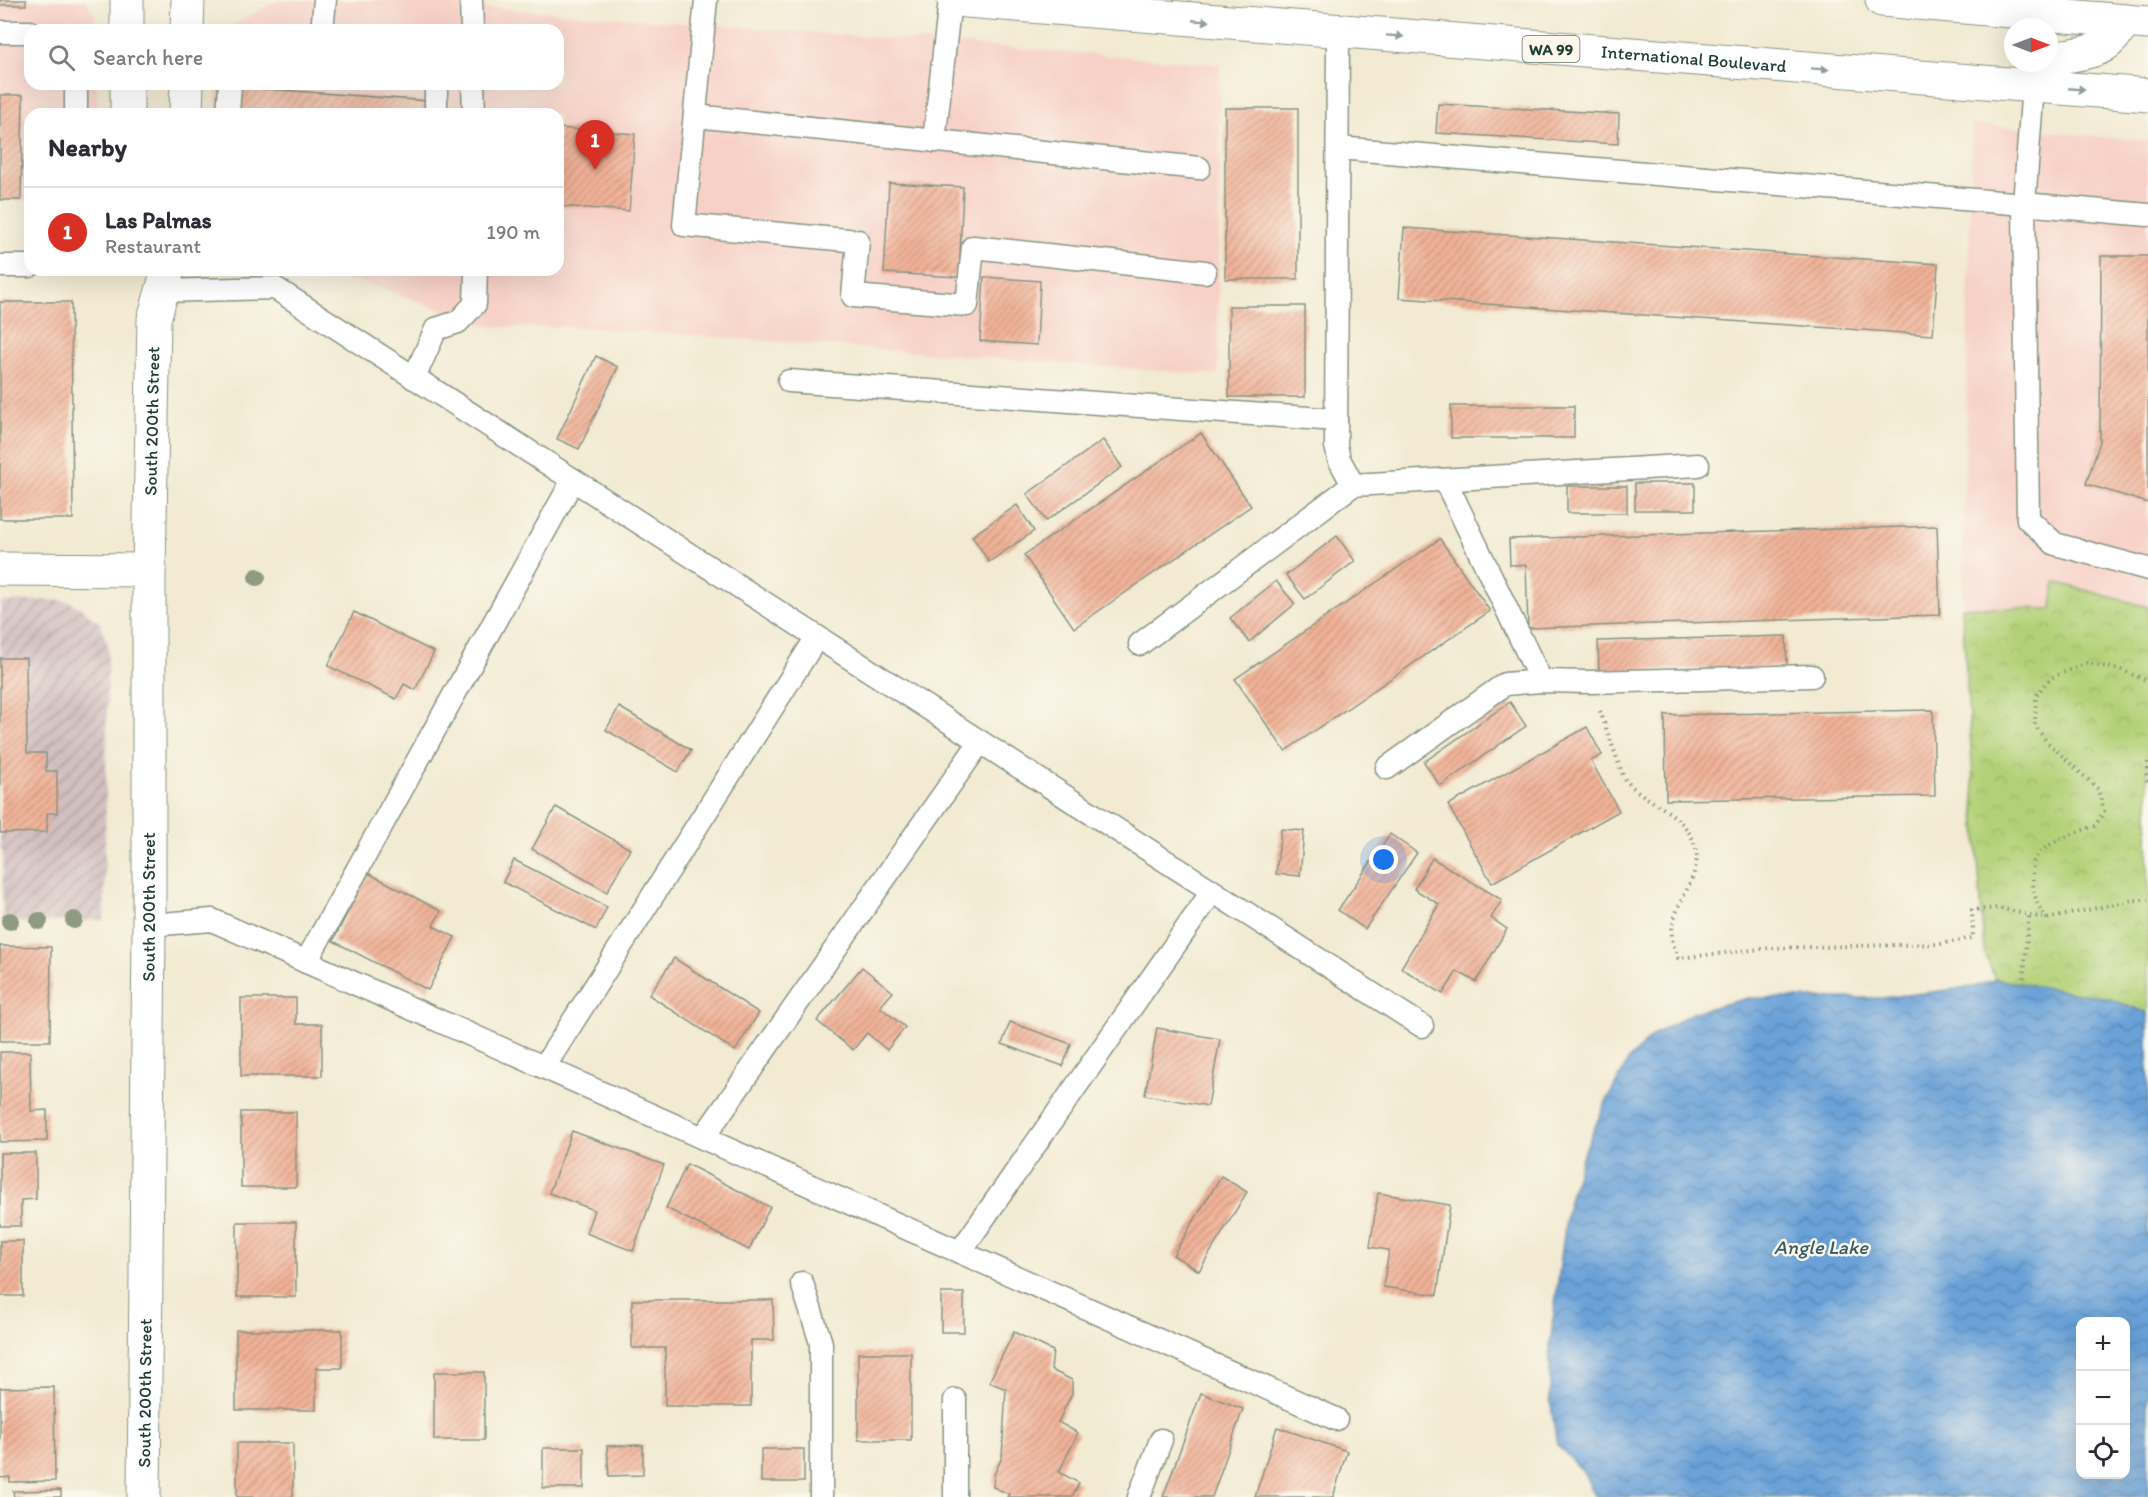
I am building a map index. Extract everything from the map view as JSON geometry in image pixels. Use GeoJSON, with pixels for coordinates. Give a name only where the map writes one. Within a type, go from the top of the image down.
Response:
{"type":"FeatureCollection","features":[{"type":"Feature","properties":{"kind":"main road"},"geometry":{"type":"LineString","coordinates":[[127,0],[127,24]]}},
{"type":"Feature","properties":{"kind":"main road"},"geometry":{"type":"LineString","coordinates":[[188,0],[188,24]]}},
{"type":"Feature","properties":{"kind":"main road","name":"International Boulevard"},"geometry":{"type":"LineString","coordinates":[[952,0],[1338,32],[2004,68]]}},
{"type":"Feature","properties":{"kind":"main road"},"geometry":{"type":"LineString","coordinates":[[1882,0],[1927,2],[2137,22]]}},
{"type":"Feature","properties":{"kind":"main road"},"geometry":{"type":"LineString","coordinates":[[2058,57],[2094,51],[2137,22]]}},
{"type":"Feature","properties":{"kind":"main road","name":"International Boulevard"},"geometry":{"type":"LineString","coordinates":[[2050,72],[2148,95]]}},
{"type":"Feature","properties":{"kind":"main road"},"geometry":{"type":"LineString","coordinates":[[127,90],[127,108]]}},
{"type":"Feature","properties":{"kind":"main road"},"geometry":{"type":"LineString","coordinates":[[186,108],[187,90]]}},
{"type":"Feature","properties":{"kind":"main road","name":"South 200th Street"},"geometry":{"type":"LineString","coordinates":[[144,1497],[149,925],[149,570],[156,288]]}},
{"type":"Feature","properties":{"kind":"main road"},"geometry":{"type":"LineString","coordinates":[[0,569],[149,570]]}},
{"type":"Feature","properties":{"kind":"lane"},"geometry":{"type":"LineString","coordinates":[[323,24],[325,0]]}},
{"type":"Feature","properties":{"kind":"lane"},"geometry":{"type":"LineString","coordinates":[[471,0],[472,24]]}},
{"type":"Feature","properties":{"kind":"lane"},"geometry":{"type":"LineString","coordinates":[[706,0],[684,225],[858,241],[853,296],[967,305],[973,247],[1205,272]]}},
{"type":"Feature","properties":{"kind":"lane"},"geometry":{"type":"LineString","coordinates":[[934,141],[952,0]]}},
{"type":"Feature","properties":{"kind":"lane"},"geometry":{"type":"LineString","coordinates":[[0,32],[24,32]]}},
{"type":"Feature","properties":{"kind":"lane"},"geometry":{"type":"LineString","coordinates":[[1338,32],[1336,446],[1339,459],[1353,485]]}},
{"type":"Feature","properties":{"kind":"lane"},"geometry":{"type":"LineString","coordinates":[[2042,72],[2024,204],[2028,519],[2055,544],[2148,569]]}},
{"type":"Feature","properties":{"kind":"lane"},"geometry":{"type":"LineString","coordinates":[[76,90],[76,108]]}},
{"type":"Feature","properties":{"kind":"lane"},"geometry":{"type":"LineString","coordinates":[[228,108],[230,90]]}},
{"type":"Feature","properties":{"kind":"lane"},"geometry":{"type":"LineString","coordinates":[[436,90],[436,108]]}},
{"type":"Feature","properties":{"kind":"lane"},"geometry":{"type":"LineString","coordinates":[[473,90],[474,108]]}},
{"type":"Feature","properties":{"kind":"lane"},"geometry":{"type":"LineString","coordinates":[[695,116],[1199,168]]}},
{"type":"Feature","properties":{"kind":"lane"},"geometry":{"type":"LineString","coordinates":[[1338,148],[2148,215]]}},
{"type":"Feature","properties":{"kind":"lane"},"geometry":{"type":"LineString","coordinates":[[0,266],[24,266]]}},
{"type":"Feature","properties":{"kind":"lane"},"geometry":{"type":"LineString","coordinates":[[414,378],[436,329],[458,322],[475,304],[476,276]]}},
{"type":"Feature","properties":{"kind":"lane"},"geometry":{"type":"LineString","coordinates":[[156,288],[278,279],[414,378],[1422,1026]]}},
{"type":"Feature","properties":{"kind":"lane"},"geometry":{"type":"LineString","coordinates":[[789,381],[1336,420]]}},
{"type":"Feature","properties":{"kind":"lane"},"geometry":{"type":"LineString","coordinates":[[1140,644],[1353,485],[1698,465]]}},
{"type":"Feature","properties":{"kind":"lane"},"geometry":{"type":"LineString","coordinates":[[306,962],[573,480]]}},
{"type":"Feature","properties":{"kind":"lane"},"geometry":{"type":"LineString","coordinates":[[1445,480],[1541,681]]}},
{"type":"Feature","properties":{"kind":"lane"},"geometry":{"type":"LineString","coordinates":[[544,1067],[817,637]]}},
{"type":"Feature","properties":{"kind":"lane"},"geometry":{"type":"LineString","coordinates":[[1387,768],[1505,684],[1541,681],[1590,682],[1812,676]]}},
{"type":"Feature","properties":{"kind":"lane"},"geometry":{"type":"LineString","coordinates":[[703,1138],[980,742]]}},
{"type":"Feature","properties":{"kind":"lane"},"geometry":{"type":"LineString","coordinates":[[960,1252],[1212,892]]}},
{"type":"Feature","properties":{"kind":"lane"},"geometry":{"type":"LineString","coordinates":[[149,925],[212,920],[1336,1419]]}},
{"type":"Feature","properties":{"kind":"lane"},"geometry":{"type":"LineString","coordinates":[[802,1283],[821,1343],[821,1497]]}},
{"type":"Feature","properties":{"kind":"lane"},"geometry":{"type":"LineString","coordinates":[[955,1400],[955,1497]]}},
{"type":"Feature","properties":{"kind":"lane"},"geometry":{"type":"LineString","coordinates":[[1138,1497],[1161,1440]]}},
{"type":"Feature","properties":{"kind":"path"},"geometry":{"type":"LineString","coordinates":[[2047,919],[2037,905],[2033,884],[2034,862],[2044,849],[2077,832],[2095,826],[2104,811],[2098,789],[2046,741],[2035,725],[2036,696],[2050,678],[2087,663],[2121,670],[2148,681]]}},
{"type":"Feature","properties":{"kind":"path"},"geometry":{"type":"LineString","coordinates":[[1590,682],[1624,778],[1630,786],[1684,826],[1693,840],[1696,860],[1694,875],[1673,922],[1671,937],[1678,958],[1770,948],[1940,944],[1973,938],[1972,910],[1999,908],[2047,919],[2101,906],[2133,900],[2148,900]]}},
{"type":"Feature","properties":{"kind":"path"},"geometry":{"type":"LineString","coordinates":[[2148,762],[2146,773],[2148,785]]}},
{"type":"Feature","properties":{"kind":"path"},"geometry":{"type":"LineString","coordinates":[[2023,984],[2029,916]]}},
{"type":"Feature","properties":{"kind":"shaded area"},"geometry":{"type":"Polygon","coordinates":[[[0,0],[85,0],[95,14],[95,24],[24,24],[24,90],[97,90],[98,108],[24,108],[24,200],[0,200],[0,0]]]}},
{"type":"Feature","properties":{"kind":"shaded area"},"geometry":{"type":"Polygon","coordinates":[[[278,0],[389,0],[1220,64],[1218,375],[584,327],[490,327],[346,276],[564,276],[564,108],[217,108],[216,90],[564,90],[564,24],[235,24],[278,0]]]}},
{"type":"Feature","properties":{"kind":"shaded area"},"geometry":{"type":"Polygon","coordinates":[[[1972,124],[2148,141],[2148,607],[2056,582],[2052,609],[1962,607],[1972,124]]]}},
{"type":"Feature","properties":{"kind":"shaded area"},"geometry":{"type":"Polygon","coordinates":[[[57,600],[70,602],[100,623],[108,645],[104,920],[3,923],[3,850],[0,849],[0,602],[57,600]]]}},
{"type":"Feature","properties":{"kind":"green space"},"geometry":{"type":"Polygon","coordinates":[[[2055,582],[2148,607],[2148,1013],[2107,998],[1995,979],[1984,951],[1962,607],[2052,609],[2055,582]]]}},
{"type":"Feature","properties":{"kind":"water","name":"Angle Lake"},"geometry":{"type":"Polygon","coordinates":[[[1995,979],[2107,998],[2148,1013],[2148,1497],[1596,1497],[1582,1470],[1557,1445],[1550,1398],[1550,1344],[1568,1203],[1582,1157],[1604,1106],[1629,1059],[1654,1034],[1694,1012],[1748,998],[1881,998],[1974,987],[1995,979]]]}},
{"type":"Feature","properties":{"kind":"building"},"geometry":{"type":"Polygon","coordinates":[[[0,0],[26,0],[26,5],[0,5],[0,0]]]}},
{"type":"Feature","properties":{"kind":"building"},"geometry":{"type":"Polygon","coordinates":[[[239,90],[280,90],[428,101],[427,108],[238,108],[239,90]]]}},
{"type":"Feature","properties":{"kind":"building"},"geometry":{"type":"Polygon","coordinates":[[[0,95],[23,95],[21,200],[0,200],[0,95]]]}},
{"type":"Feature","properties":{"kind":"building"},"geometry":{"type":"Polygon","coordinates":[[[1438,104],[1619,114],[1618,144],[1436,133],[1438,104]]]}},
{"type":"Feature","properties":{"kind":"building"},"geometry":{"type":"Polygon","coordinates":[[[1225,108],[1298,108],[1298,279],[1225,279],[1225,108]]]}},
{"type":"Feature","properties":{"kind":"building"},"geometry":{"type":"Polygon","coordinates":[[[564,128],[635,134],[629,211],[564,206],[564,128]]]}},
{"type":"Feature","properties":{"kind":"building"},"geometry":{"type":"Polygon","coordinates":[[[889,183],[963,187],[959,277],[884,273],[889,183]]]}},
{"type":"Feature","properties":{"kind":"building"},"geometry":{"type":"Polygon","coordinates":[[[1404,228],[1938,264],[1933,335],[1399,298],[1404,228]]]}},
{"type":"Feature","properties":{"kind":"building"},"geometry":{"type":"Polygon","coordinates":[[[2101,256],[2148,256],[2148,503],[2086,484],[2100,442],[2101,256]]]}},
{"type":"Feature","properties":{"kind":"building"},"geometry":{"type":"Polygon","coordinates":[[[984,277],[1040,281],[1037,345],[980,341],[984,277]]]}},
{"type":"Feature","properties":{"kind":"building"},"geometry":{"type":"Polygon","coordinates":[[[0,302],[71,302],[73,519],[0,519],[0,302]]]}},
{"type":"Feature","properties":{"kind":"building"},"geometry":{"type":"Polygon","coordinates":[[[1229,306],[1305,306],[1305,397],[1229,397],[1229,306]]]}},
{"type":"Feature","properties":{"kind":"building"},"geometry":{"type":"Polygon","coordinates":[[[596,356],[618,367],[579,449],[557,439],[596,356]]]}},
{"type":"Feature","properties":{"kind":"building"},"geometry":{"type":"Polygon","coordinates":[[[1451,406],[1574,406],[1574,438],[1451,438],[1451,406]]]}},
{"type":"Feature","properties":{"kind":"building"},"geometry":{"type":"Polygon","coordinates":[[[1201,433],[1251,506],[1074,628],[1024,555],[1201,433]]]}},
{"type":"Feature","properties":{"kind":"building"},"geometry":{"type":"Polygon","coordinates":[[[1103,440],[1122,467],[1046,521],[1027,494],[1103,440]]]}},
{"type":"Feature","properties":{"kind":"building"},"geometry":{"type":"Polygon","coordinates":[[[1635,483],[1695,483],[1695,510],[1635,510],[1635,483]]]}},
{"type":"Feature","properties":{"kind":"building"},"geometry":{"type":"Polygon","coordinates":[[[1567,486],[1627,486],[1627,513],[1567,513],[1567,486]]]}},
{"type":"Feature","properties":{"kind":"building"},"geometry":{"type":"Polygon","coordinates":[[[1017,505],[1034,531],[989,562],[972,536],[1017,505]]]}},
{"type":"Feature","properties":{"kind":"building"},"geometry":{"type":"Polygon","coordinates":[[[1937,526],[1940,615],[1528,628],[1526,565],[1510,565],[1509,539],[1937,526]]]}},
{"type":"Feature","properties":{"kind":"building"},"geometry":{"type":"Polygon","coordinates":[[[1337,536],[1355,561],[1305,599],[1286,575],[1337,536]]]}},
{"type":"Feature","properties":{"kind":"building"},"geometry":{"type":"Polygon","coordinates":[[[1440,539],[1490,611],[1285,751],[1235,679],[1440,539]]]}},
{"type":"Feature","properties":{"kind":"building"},"geometry":{"type":"Polygon","coordinates":[[[1276,581],[1295,604],[1249,642],[1230,618],[1276,581]]]}},
{"type":"Feature","properties":{"kind":"building"},"geometry":{"type":"Polygon","coordinates":[[[354,612],[434,652],[415,690],[404,684],[396,699],[328,666],[354,612]]]}},
{"type":"Feature","properties":{"kind":"building"},"geometry":{"type":"Polygon","coordinates":[[[1786,636],[1787,667],[1599,671],[1598,641],[1786,636]]]}},
{"type":"Feature","properties":{"kind":"building"},"geometry":{"type":"Polygon","coordinates":[[[0,658],[26,658],[27,753],[46,753],[46,771],[57,771],[57,813],[47,813],[47,832],[0,833],[0,658]]]}},
{"type":"Feature","properties":{"kind":"building"},"geometry":{"type":"Polygon","coordinates":[[[1510,702],[1526,726],[1440,786],[1424,762],[1510,702]]]}},
{"type":"Feature","properties":{"kind":"building"},"geometry":{"type":"Polygon","coordinates":[[[619,707],[691,750],[678,772],[606,730],[619,707]]]}},
{"type":"Feature","properties":{"kind":"building"},"geometry":{"type":"Polygon","coordinates":[[[1933,710],[1935,796],[1666,800],[1665,715],[1933,710]]]}},
{"type":"Feature","properties":{"kind":"building"},"geometry":{"type":"Polygon","coordinates":[[[1587,727],[1602,755],[1591,761],[1619,811],[1492,883],[1448,805],[1587,727]]]}},
{"type":"Feature","properties":{"kind":"building"},"geometry":{"type":"Polygon","coordinates":[[[556,807],[630,849],[607,892],[532,849],[556,807]]]}},
{"type":"Feature","properties":{"kind":"building"},"geometry":{"type":"Polygon","coordinates":[[[1281,829],[1304,831],[1300,876],[1276,874],[1281,829]]]}},
{"type":"Feature","properties":{"kind":"building"},"geometry":{"type":"Polygon","coordinates":[[[1390,834],[1417,853],[1365,929],[1338,910],[1390,834]]]}},
{"type":"Feature","properties":{"kind":"building"},"geometry":{"type":"Polygon","coordinates":[[[1432,858],[1502,900],[1491,918],[1507,929],[1476,982],[1457,971],[1443,994],[1401,968],[1439,904],[1414,889],[1432,858]]]}},
{"type":"Feature","properties":{"kind":"building"},"geometry":{"type":"Polygon","coordinates":[[[514,860],[607,907],[596,930],[503,882],[514,860]]]}},
{"type":"Feature","properties":{"kind":"building"},"geometry":{"type":"Polygon","coordinates":[[[368,873],[441,911],[433,926],[455,937],[428,990],[333,941],[368,873]]]}},
{"type":"Feature","properties":{"kind":"building"},"geometry":{"type":"Polygon","coordinates":[[[0,946],[51,947],[50,1041],[0,1041],[0,946]]]}},
{"type":"Feature","properties":{"kind":"building"},"geometry":{"type":"Polygon","coordinates":[[[674,958],[759,1013],[735,1051],[649,995],[674,958]]]}},
{"type":"Feature","properties":{"kind":"building"},"geometry":{"type":"Polygon","coordinates":[[[862,967],[893,992],[880,1007],[905,1027],[887,1050],[867,1033],[853,1050],[817,1021],[862,967]]]}},
{"type":"Feature","properties":{"kind":"building"},"geometry":{"type":"Polygon","coordinates":[[[241,998],[296,998],[296,1024],[322,1024],[322,1076],[241,1076],[241,998]]]}},
{"type":"Feature","properties":{"kind":"building"},"geometry":{"type":"Polygon","coordinates":[[[1010,1022],[1071,1044],[1063,1066],[1002,1044],[1010,1022]]]}},
{"type":"Feature","properties":{"kind":"building"},"geometry":{"type":"Polygon","coordinates":[[[1157,1028],[1220,1039],[1208,1106],[1145,1095],[1157,1028]]]}},
{"type":"Feature","properties":{"kind":"building"},"geometry":{"type":"Polygon","coordinates":[[[0,1052],[30,1052],[31,1111],[47,1110],[47,1141],[0,1142],[0,1052]]]}},
{"type":"Feature","properties":{"kind":"building"},"geometry":{"type":"Polygon","coordinates":[[[241,1112],[296,1112],[296,1187],[241,1187],[241,1112]]]}},
{"type":"Feature","properties":{"kind":"building"},"geometry":{"type":"Polygon","coordinates":[[[572,1131],[664,1165],[633,1251],[586,1233],[594,1210],[549,1193],[572,1131]]]}},
{"type":"Feature","properties":{"kind":"building"},"geometry":{"type":"Polygon","coordinates":[[[0,1153],[36,1153],[36,1199],[21,1200],[21,1226],[0,1226],[0,1153]]]}},
{"type":"Feature","properties":{"kind":"building"},"geometry":{"type":"Polygon","coordinates":[[[687,1164],[770,1207],[749,1250],[666,1208],[687,1164]]]}},
{"type":"Feature","properties":{"kind":"building"},"geometry":{"type":"Polygon","coordinates":[[[1221,1176],[1247,1192],[1199,1271],[1173,1255],[1221,1176]]]}},
{"type":"Feature","properties":{"kind":"building"},"geometry":{"type":"Polygon","coordinates":[[[1378,1193],[1450,1205],[1437,1295],[1383,1287],[1389,1250],[1370,1247],[1378,1193]]]}},
{"type":"Feature","properties":{"kind":"building"},"geometry":{"type":"Polygon","coordinates":[[[237,1222],[296,1222],[296,1297],[237,1297],[237,1222]]]}},
{"type":"Feature","properties":{"kind":"building"},"geometry":{"type":"Polygon","coordinates":[[[0,1241],[23,1241],[23,1296],[0,1296],[0,1241]]]}},
{"type":"Feature","properties":{"kind":"building"},"geometry":{"type":"Polygon","coordinates":[[[941,1293],[964,1293],[964,1332],[941,1332],[941,1293]]]}},
{"type":"Feature","properties":{"kind":"building"},"geometry":{"type":"Polygon","coordinates":[[[632,1300],[773,1300],[774,1340],[751,1340],[751,1406],[665,1406],[665,1348],[632,1348],[632,1300]]]}},
{"type":"Feature","properties":{"kind":"building"},"geometry":{"type":"Polygon","coordinates":[[[236,1330],[342,1330],[342,1368],[316,1368],[316,1410],[236,1410],[236,1330]]]}},
{"type":"Feature","properties":{"kind":"building"},"geometry":{"type":"Polygon","coordinates":[[[1014,1332],[1053,1351],[1051,1370],[1072,1380],[1072,1393],[1058,1422],[1078,1433],[1059,1472],[1079,1483],[1072,1497],[1007,1497],[1009,1494],[993,1487],[994,1475],[1002,1457],[1006,1389],[989,1382],[1014,1332]]]}},
{"type":"Feature","properties":{"kind":"building"},"geometry":{"type":"Polygon","coordinates":[[[858,1353],[911,1353],[911,1440],[858,1440],[858,1353]]]}},
{"type":"Feature","properties":{"kind":"building"},"geometry":{"type":"Polygon","coordinates":[[[434,1372],[484,1372],[484,1440],[434,1440],[434,1372]]]}},
{"type":"Feature","properties":{"kind":"building"},"geometry":{"type":"Polygon","coordinates":[[[54,1387],[55,1481],[10,1482],[10,1477],[0,1478],[0,1388],[54,1387]]]}},
{"type":"Feature","properties":{"kind":"building"},"geometry":{"type":"Polygon","coordinates":[[[1201,1393],[1243,1409],[1212,1497],[1163,1497],[1201,1393]]]}},
{"type":"Feature","properties":{"kind":"building"},"geometry":{"type":"Polygon","coordinates":[[[1277,1427],[1347,1451],[1333,1497],[1255,1497],[1277,1427]]]}},
{"type":"Feature","properties":{"kind":"building"},"geometry":{"type":"Polygon","coordinates":[[[237,1443],[293,1443],[293,1497],[237,1497],[237,1443]]]}},
{"type":"Feature","properties":{"kind":"building"},"geometry":{"type":"Polygon","coordinates":[[[643,1445],[643,1475],[609,1476],[607,1446],[643,1445]]]}},
{"type":"Feature","properties":{"kind":"building"},"geometry":{"type":"Polygon","coordinates":[[[543,1448],[584,1448],[584,1488],[543,1488],[543,1448]]]}},
{"type":"Feature","properties":{"kind":"building"},"geometry":{"type":"Polygon","coordinates":[[[761,1449],[804,1449],[804,1482],[761,1482],[761,1449]]]}},
{"type":"Feature","properties":{"kind":"building"},"geometry":{"type":"Polygon","coordinates":[[[61,1490],[61,1497],[14,1497],[13,1491],[61,1490]]]}},
{"type":"Feature","properties":{"kind":"place","name":"Las Palmas"},"geometry":{"type":"Point","coordinates":[595,170]}}]}
